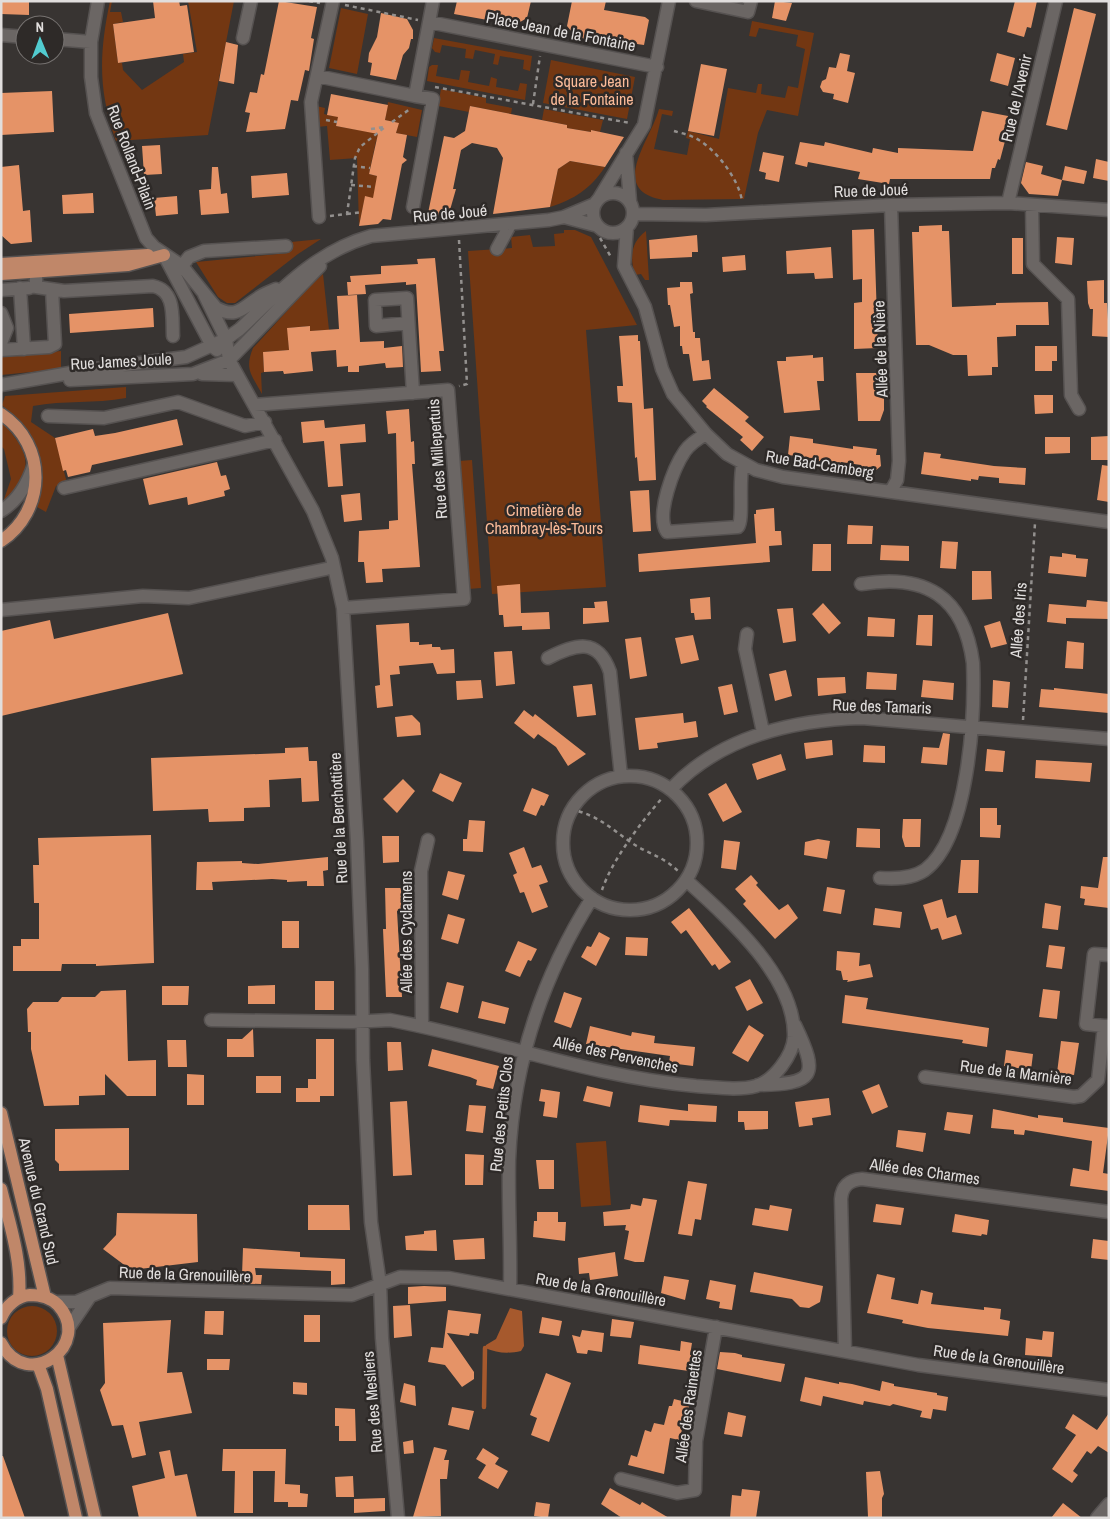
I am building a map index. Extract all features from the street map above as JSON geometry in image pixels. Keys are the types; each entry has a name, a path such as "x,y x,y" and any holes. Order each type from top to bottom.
{"main road":[{"path":"1,274 36,267 128,255 164,255"},
{"path":"1,264 36,267"},
{"path":"1,414 22,434 30,447 36,476 33,502 19,526 1,541"},
{"name":"Avenue du Grand Sud","path":"1,1113 50,1300 63,1311 68,1329"},
{"name":"Avenue du Grand Sud","path":"1,1189 18,1262 20,1280 18,1298"},
{"path":"2,1314 18,1298 27,1296 50,1300"},
{"path":"1,1343 11,1357 20,1362 38,1364 57,1355 67,1339 68,1329"},
{"path":"57,1355 95,1518"},
{"path":"38,1364 47,1389 76,1518"}],"street":[{"name":"Rue Rolland-Pilain","path":"98,1 91,42 92,94 102,131 146,238 164,255"},
{"path":"243,38 251,1"},
{"path":"415,96 432,1"},
{"path":"626,153 630,201 634,214 627,227 619,232 610,232 598,226 593,215 597,200 626,153 644,125 669,1"},
{"path":"696,1 748,12 751,1"},
{"name":"Rue de l'Avenir","path":"1008,203 1056,1"},
{"path":"318,217 311,102 333,2"},
{"name":"Place Jean de la Fontaine","path":"429,22 657,67"},
{"path":"1,35 15,36"},
{"path":"65,40 91,42"},
{"path":"317,76 433,100 413,207"},
{"path":"597,200 612,192 625,196 630,201"},
{"name":"Rue de Joué","path":"564,218 597,200"},
{"name":"Rue de Joué","path":"634,214 706,215 891,205 1008,203 1109,210"},
{"name":"Allée de la Nière","path":"891,205 899,461 897,480 891,491"},
{"path":"1032,205 1033,264 1068,299 1071,395 1079,409"},
{"name":"Rue de Joué","path":"212,346 240,329 312,263 370,236 510,225 564,218 598,226"},
{"path":"498,249 510,225"},
{"name":"Rue Bad-Camberg","path":"627,227 624,266 646,307 665,377 680,404 706,434 728,454 743,464 765,474 783,477 1109,522"},
{"path":"182,266 190,257 204,251 286,246"},
{"name":"Rue de Joué","path":"229,360 315,270 341,248"},
{"path":"164,255 182,266 216,308 223,311 238,312 258,298 288,283"},
{"path":"164,255 212,346 229,360"},
{"path":"36,267 36,287"},
{"path":"1,290 36,287 52,290 153,286 164,289 170,297 173,336"},
{"path":"20,288 24,348"},
{"path":"1,350 49,347 55,344 52,290"},
{"path":"204,294 226,339 229,360"},
{"path":"1,313 8,328 1,343"},
{"path":"408,324 413,393"},
{"name":"Rue James Joule","path":"7,384 87,370 186,357 212,346"},
{"name":"Rue James Joule","path":"7,384 193,374 229,360"},
{"name":"Rue de la Berchottière","path":"229,360 313,511 332,558 344,608 357,841 363,1060 371,1222 380,1284"},
{"path":"193,374 237,375"},
{"name":"Rue des Millepertuis","path":"254,405 448,390 464,599 344,608"},
{"path":"48,416 104,418 178,402 245,426 265,422"},
{"path":"706,434 684,452 665,497 663,511 667,532 738,527 741,520 739,481 743,464"},
{"path":"64,488 275,440"},
{"path":"1,511 9,506 22,492 30,478 34,461"},
{"path":"1,610 143,596 189,598 326,569"},
{"path":"861,584 898,581 922,585 942,598 956,613 968,635 973,663 970,728 964,787 944,845 934,860 924,870 914,876 880,878"},
{"path":"748,634 745,648 763,732"},
{"path":"548,658 565,649 582,646 596,651 607,663 610,672 621,776"},
{"name":"Rue des Tamaris","path":"671,789 691,769 710,757 763,732 788,725 832,719 862,718 1109,739"},
{"path":"638,775 654,779 671,789 683,800 693,818 698,837 696,857 686,880 677,891 661,903 642,909 623,910 595,900 574,880 565,862 562,843 565,824 571,809 586,791 602,781 621,776 638,775"},
{"name":"Allée des Cyclamens","path":"422,1026 421,871 428,840"},
{"path":"686,880 721,912 769,967 790,1008 794,1024 793,1041 785,1060 767,1080 758,1085"},
{"name":"Rue des Petits Clos","path":"510,1289 509,1159 524,1051 541,998 558,957 595,900"},
{"path":"1106,1026 1086,1024 1094,954 1109,955"},
{"name":"Allée des Pervenches","path":"211,1020 390,1020 422,1026 634,1078 717,1088 788,1084 800,1081 805,1076 809,1059 794,1024"},
{"name":"Rue de la Marnière","path":"925,1077 1074,1097 1081,1096 1098,1080 1106,1026"},
{"name":"Allée des Charmes","path":"845,1351 841,1199 842,1190 852,1180 862,1179 1109,1212"},
{"name":"Rue de la Grenouillère","path":"50,1300 76,1302 110,1288 352,1295 400,1277 449,1278 918,1365 1109,1390"},
{"name":"Rue des Mesliers","path":"380,1284 382,1338 398,1518"},
{"path":"68,1329 89,1298"},
{"name":"Allée des Rainettes","path":"621,1479 677,1493 695,1490 696,1441 716,1327"},
{"path":"1097,1518 1109,1504"}],"path":[{"path":"309,1 333,2 429,22"},
{"path":"533,104 542,44"},
{"path":"433,100 436,85 644,125"},
{"path":"347,214 353,166 360,147 385,127 371,128"},
{"path":"674,131 694,137 711,150 741,188 742,203"},
{"path":"353,166 370,168"},
{"path":"351,185 376,187"},
{"path":"318,217 362,212"},
{"path":"448,390 467,384 458,240 473,239 472,228"},
{"path":"607,251 614,265"},
{"name":"Allée des Iris","path":"1022,731 1037,511"},
{"path":"595,900 610,868 650,811 671,789"},
{"path":"571,809 603,821 630,842 660,857 686,880"}],"green space":[{"path":"110,1 112,1 110,12 121,12 123,22 113,24 118,63 122,63 123,70 142,90 184,62 183,54 197,52 188,1 234,1 208,135 116,141 106,105 102,72 102,55"},
{"path":"341,8 368,14 357,74 329,68"},
{"path":"752,21 814,33 798,116 767,110 758,133 744,199 663,200 646,194 638,186 635,175 637,162 659,109 673,111 672,116 662,114 654,149 687,155 690,139 686,138 688,131 719,139 728,88 756,93 758,84 762,84 761,94 785,98 788,86 798,88 805,49 796,46 798,35 759,28 756,37 749,36"},
{"path":"434,38 532,56 530,71 523,69 524,60 500,56 498,65 493,64 495,54 475,50 473,59 465,58 466,49 442,45 440,53 435,52 432,48"},
{"name":"Square Jean de la Fontaine","path":"551,60 635,77 627,119 543,103"},
{"path":"438,65 436,76 459,80 461,70 470,71 468,82 489,86 491,77 497,79 496,87 518,91 520,83 527,84 525,100 427,81 429,67"},
{"path":"441,89 486,98 486,103 512,108 511,114 470,106 469,112 438,106"},
{"path":"388,102 422,110 417,137 396,133 398,123 385,120"},
{"path":"316,106 325,108 324,114 332,116 333,113 339,114 336,126 370,132 387,127 376,141 369,174 381,177 376,199 365,197 359,226 357,158 330,160 327,126 317,127"},
{"path":"544,109 603,120 600,132 567,128 567,125 542,120"},
{"path":"570,161 605,167 588,187 574,197 550,207 558,169"},
{"name":"Cimetière de Chambray-lès-Tours","path":"564,230 575,230 591,237 637,325 586,330 606,587 492,594 468,251 512,248 511,237 530,235 533,247 555,246 554,234 564,233"},
{"path":"646,231 649,280 645,280 641,274 635,275 632,263 634,246"},
{"path":"321,239 298,254 235,303 227,303 218,297 196,262 288,253 292,247 291,242"},
{"path":"323,274 329,330 310,331 309,326 288,328 289,350 263,352 262,394 252,377 249,367 253,348"},
{"path":"61,351 61,369 1,375 1,357"},
{"path":"126,387 126,398 33,406 31,422 55,438 67,483 56,486 46,512 37,507 39,476 36,456 24,427 2,405 5,396"},
{"path":"1,421 19,443 26,462 20,481 2,505 11,479 4,449 1,446"},
{"path":"472,460 481,588 468,589 459,461"},
{"path":"606,1141 611,1205 581,1207 576,1143"},
{"path":"32,1306 41,1308 52,1317 57,1331 55,1340 46,1351 32,1356 23,1354 12,1345 7,1331 9,1322 18,1311"}],"shaded area":[{"path":"510,1308 522,1311 524,1346 521,1351 503,1352 485,1348 486,1345 496,1339"}],"building":[{"path":"1,1 29,1 29,15 1,14"},
{"path":"153,1 179,1 180,6 187,5 194,52 118,63 113,24 155,18"},
{"path":"279,1 317,7 311,38 314,39 309,71 305,70 298,101 291,100 285,129 246,132 250,113 245,112 250,92 257,93 261,74 264,75"},
{"path":"457,1 531,1 527,18 515,25 454,14"},
{"path":"572,1 606,1 604,10 645,17 649,20 644,45 637,44 636,49 576,37 567,26"},
{"path":"775,1 792,3 786,21 772,18"},
{"path":"1015,1 1037,1 1031,28 1027,27 1024,37 1007,32"},
{"path":"1074,8 1096,14 1067,130 1046,125"},
{"path":"381,13 407,19 413,30 413,39 411,39 409,48 403,55 396,80 370,75 372,63 368,62 369,53 377,37"},
{"path":"226,42 238,45 234,84 219,81"},
{"path":"840,53 850,55 847,71 855,73 848,103 833,99 834,94 823,92 820,87 822,81 826,79 829,67 836,68"},
{"path":"997,53 1015,58 1008,86 990,81"},
{"path":"701,64 727,69 714,136 688,131"},
{"path":"52,91 54,132 1,135 1,93"},
{"path":"331,94 388,105 385,120 399,123 396,133 407,135 403,157 407,160 402,164 391,220 383,219 378,224 359,226 365,196 373,198 377,176 369,174 378,134 336,126 338,117 327,115"},
{"path":"470,106 567,125 567,128 591,132 591,130 624,137 605,167 570,161 558,169 550,207 493,214 503,158 497,148 472,143 461,150 453,189 456,189 448,217 427,218 444,136 454,138 465,131"},
{"path":"982,111 1008,116 1006,126 1009,126 1000,160 998,159 995,168 992,168 990,179 890,179 889,184 858,179 860,172 808,162 807,167 795,164 800,142 824,146 825,142 872,153 873,148 898,153 898,148 973,151"},
{"path":"160,145 162,174 144,175 142,146"},
{"path":"763,152 784,156 779,182 765,179 766,173 759,171"},
{"path":"1096,159 1109,162 1109,181 1093,178"},
{"path":"1026,162 1043,166 1041,174 1062,180 1058,196 1029,194 1021,183"},
{"path":"19,165 23,211 30,210 32,242 11,244 1,235 1,167"},
{"path":"1065,166 1087,171 1084,184 1062,180"},
{"path":"212,167 218,167 221,194 227,193 229,213 201,215 199,190 211,189"},
{"path":"287,173 289,195 252,198 251,176"},
{"path":"93,193 94,213 63,214 62,195"},
{"path":"177,196 178,214 156,216 154,198"},
{"path":"942,225 942,231 949,231 952,307 996,305 996,303 1048,302 1049,325 1016,325 1016,336 997,337 998,367 992,367 992,375 968,376 967,355 953,355 929,345 916,345 912,232 919,232 919,226"},
{"path":"874,229 878,348 854,349 854,303 862,302 862,279 853,280 852,230"},
{"path":"697,235 698,252 692,252 692,257 650,259 649,240"},
{"path":"1057,237 1074,238 1072,265 1055,263"},
{"path":"1012,238 1023,238 1023,274 1012,274"},
{"path":"831,247 833,278 815,279 814,273 787,274 786,251"},
{"path":"745,255 746,270 723,272 722,257"},
{"path":"435,258 444,351 439,351 441,371 421,372 416,284 406,285 406,282 365,285 366,294 348,295 347,282 351,282 350,276 381,274 381,266 418,264 417,259"},
{"path":"1104,280 1104,303 1107,303 1109,337 1092,336 1093,309 1090,309 1088,303 1087,281"},
{"path":"680,282 692,282 693,293 690,294 693,332 695,332 695,338 700,338 702,361 709,360 711,379 693,381 689,354 683,354 682,346 680,346 680,326 674,327 670,305 668,305 667,288 680,287"},
{"path":"357,295 360,342 384,341 384,348 402,346 403,367 386,368 385,363 359,366 359,372 348,372 348,366 337,367 336,350 311,352 313,371 284,374 283,371 264,372 263,352 289,350 287,328 310,326 310,331 339,329 337,296"},
{"path":"153,308 154,327 70,333 69,314"},
{"path":"638,335 638,341 640,341 644,409 653,408 656,480 639,481 637,457 635,458 632,403 618,402 617,386 623,386 619,336"},
{"path":"1035,346 1057,346 1057,361 1052,361 1052,371 1035,371"},
{"path":"813,355 813,358 823,357 824,381 817,381 820,410 784,413 777,361 786,361 786,357"},
{"path":"856,373 879,373 879,392 884,392 884,410 880,421 858,421"},
{"path":"714,388 749,417 745,421 764,437 752,451 740,440 743,437 706,407 702,401"},
{"path":"1034,395 1053,395 1053,413 1035,414"},
{"path":"409,409 411,442 414,441 415,464 412,464 420,567 382,569 383,582 366,583 364,562 358,562 359,531 389,529 389,521 398,520 396,433 388,434 386,411"},
{"path":"177,419 183,445 92,465 90,472 68,477 66,470 63,471 55,438 93,429 95,436 115,433"},
{"path":"324,420 325,428 365,424 366,442 340,444 343,486 328,487 324,441 303,443 301,422"},
{"path":"790,436 813,439 813,443 853,449 853,446 877,449 876,455 880,455 881,466 875,471 864,470 861,465 841,462 841,466 819,461 819,459 788,455"},
{"path":"1109,436 1109,460 1091,460 1091,437"},
{"path":"1045,437 1070,437 1070,453 1045,454"},
{"path":"924,452 941,454 940,458 994,466 1026,468 1025,485 999,483 999,478 979,476 978,480 971,479 971,481 921,474"},
{"path":"217,462 221,476 226,475 230,489 224,491 225,496 188,505 187,497 149,505 143,479"},
{"path":"1102,465 1109,466 1109,502 1097,500"},
{"path":"649,490 651,531 633,532 630,491"},
{"path":"360,493 362,520 344,522 341,495"},
{"path":"774,508 775,531 781,531 782,545 769,546 770,562 639,572 638,554 756,543 754,514 756,514 756,510"},
{"path":"848,525 873,526 872,544 847,544"},
{"path":"942,541 958,542 956,569 940,568"},
{"path":"813,544 831,544 831,571 812,571"},
{"path":"881,545 909,546 909,561 880,560"},
{"path":"1062,553 1076,555 1076,558 1088,559 1086,577 1048,573 1050,556 1062,557"},
{"path":"972,571 991,571 992,599 972,600"},
{"path":"520,584 521,613 549,612 550,629 522,630 522,626 504,627 503,615 499,615 497,586"},
{"path":"710,597 711,619 695,620 694,613 691,613 690,599"},
{"path":"1087,600 1109,602 1109,619 1066,618 1066,624 1047,622 1049,604 1086,607"},
{"path":"607,601 609,622 583,624 583,608 595,608 594,602"},
{"path":"823,603 841,623 829,634 812,614"},
{"path":"793,608 796,641 783,643 777,609"},
{"path":"168,613 183,674 1,716 1,631 50,620 54,639"},
{"path":"918,615 933,615 932,646 916,645"},
{"path":"868,617 895,619 894,637 867,636"},
{"path":"1000,621 1007,644 991,648 984,626"},
{"path":"409,623 410,642 419,642 419,645 432,644 432,647 440,647 441,650 454,649 455,673 437,674 433,663 399,666 400,674 390,675 393,706 377,708 375,686 380,685 376,625"},
{"path":"693,635 699,660 681,664 675,638"},
{"path":"641,637 647,676 630,679 625,639"},
{"path":"1067,641 1084,643 1083,669 1065,668"},
{"path":"512,651 515,684 496,686 494,652"},
{"path":"786,670 792,696 775,701 769,674"},
{"path":"867,672 897,674 896,690 866,689"},
{"path":"845,677 846,693 818,696 817,678"},
{"path":"481,680 483,698 457,700 456,681"},
{"path":"923,680 954,683 953,700 921,697"},
{"path":"993,680 1010,682 1008,708 992,707"},
{"path":"592,684 596,715 577,717 573,686"},
{"path":"732,684 738,712 724,715 718,687"},
{"path":"1054,688 1109,694 1109,713 1039,707 1041,689 1054,690"},
{"path":"524,710 533,717 535,714 586,754 568,766 556,747 538,734 534,739 514,723"},
{"path":"683,713 684,723 696,721 698,737 657,743 658,748 639,750 635,718"},
{"path":"412,715 420,723 421,735 397,737 395,717"},
{"path":"943,733 950,734 947,765 921,763 923,747 939,748"},
{"path":"832,740 833,755 806,759 804,743"},
{"path":"864,745 885,746 885,763 863,762"},
{"path":"308,747 309,761 317,761 319,801 302,802 301,778 269,780 270,807 244,808 244,821 209,822 208,809 153,811 151,758 285,753 285,748"},
{"path":"987,749 1005,751 1003,772 985,771"},
{"path":"781,754 786,770 757,780 752,764"},
{"path":"1036,760 1092,763 1090,782 1035,778"},
{"path":"440,773 462,783 453,802 432,791"},
{"path":"403,779 415,791 397,813 383,799"},
{"path":"726,783 742,812 723,822 708,794"},
{"path":"532,788 549,795 544,806 541,805 536,816 523,811"},
{"path":"980,808 997,808 997,825 1001,825 1000,838 980,837"},
{"path":"903,819 921,819 920,847 905,847 902,837"},
{"path":"469,820 485,821 483,852 463,851 463,839 467,839"},
{"path":"857,828 880,829 880,848 856,847"},
{"path":"151,835 154,963 96,966 96,964 62,964 61,971 13,971 13,946 21,946 21,939 39,939 39,903 34,903 33,865 39,865 38,838"},
{"path":"382,836 399,836 399,862 383,863"},
{"path":"818,839 830,841 827,859 804,855 805,842"},
{"path":"724,840 740,842 736,870 721,868"},
{"path":"524,847 532,868 541,865 548,882 539,885 548,907 532,913 524,892 520,893 513,875 517,873 509,853"},
{"path":"328,857 328,870 323,871 324,886 307,886 307,881 287,882 287,880 272,879 212,882 213,890 196,890 197,862 242,861 242,863 258,864"},
{"path":"1103,857 1109,857 1109,908 1084,905 1085,899 1080,898 1081,886 1098,888"},
{"path":"961,860 979,860 978,893 958,893"},
{"path":"448,871 465,875 458,900 442,895"},
{"path":"751,875 758,883 756,885 779,910 788,904 798,918 775,939 743,904 746,901 735,889"},
{"path":"827,887 845,890 841,914 823,911"},
{"path":"385,888 401,888 402,911 397,911 402,997 386,997 383,929 386,929"},
{"path":"942,899 947,918 956,915 962,934 942,940 938,928 931,930 923,905"},
{"path":"1045,903 1061,906 1058,930 1042,928"},
{"path":"689,908 731,962 719,970 715,964 712,966 686,930 681,934 671,922"},
{"path":"875,908 902,912 900,928 873,925"},
{"path":"448,914 465,919 458,944 441,939"},
{"path":"282,921 299,921 299,948 282,948"},
{"path":"599,932 610,938 596,966 581,957 587,946 591,947"},
{"path":"626,937 648,938 647,956 625,955"},
{"path":"518,941 537,949 531,961 528,960 520,977 505,971"},
{"path":"1049,945 1065,947 1062,969 1046,967"},
{"path":"837,951 860,953 859,966 870,964 873,977 847,982 848,980 843,980 841,971 836,970"},
{"path":"750,979 763,1003 747,1011 735,987"},
{"path":"315,981 334,981 334,1010 315,1010"},
{"path":"447,982 464,986 458,1013 440,1008"},
{"path":"275,985 275,1004 248,1004 248,986"},
{"path":"162,986 189,986 188,1005 162,1005"},
{"path":"1043,989 1060,991 1057,1019 1039,1017"},
{"path":"126,990 128,1061 156,1060 156,1096 127,1096 105,1074 105,1095 79,1096 79,1105 44,1106 31,1049 31,1032 28,1032 27,1009 33,1002 58,1002 62,997 95,997 101,991"},
{"path":"564,992 582,998 571,1028 554,1022"},
{"path":"845,995 868,998 866,1009 989,1028 987,1047 962,1043 963,1040 842,1023"},
{"path":"482,1001 509,1008 505,1024 478,1018"},
{"path":"749,1025 764,1035 748,1062 732,1053"},
{"path":"590,1026 631,1036 632,1032 655,1036 654,1043 695,1047 693,1066 669,1063 670,1056 586,1044"},
{"path":"253,1029 254,1057 227,1057 227,1039 242,1039"},
{"path":"316,1039 334,1039 334,1096 320,1096 320,1102 296,1102 296,1088 308,1088 308,1079 316,1079"},
{"path":"167,1040 186,1040 187,1067 168,1067"},
{"path":"1061,1041 1079,1043 1074,1075 1057,1073"},
{"path":"387,1042 401,1042 403,1070 388,1071"},
{"path":"432,1049 499,1066 493,1089 476,1085 477,1080 470,1077 428,1066"},
{"path":"1006,1050 1033,1054 1031,1070 1004,1066"},
{"path":"187,1074 204,1075 204,1105 187,1105"},
{"path":"256,1076 281,1076 281,1093 256,1093"},
{"path":"879,1084 888,1107 872,1114 862,1091"},
{"path":"587,1086 613,1092 610,1107 583,1101"},
{"path":"541,1089 560,1092 557,1118 543,1116 545,1102 539,1101"},
{"path":"829,1098 831,1115 812,1118 813,1125 799,1127 795,1102"},
{"path":"407,1101 412,1175 393,1176 390,1102"},
{"path":"688,1104 717,1106 716,1122 670,1120 669,1126 638,1122 640,1105 688,1111"},
{"path":"469,1105 486,1106 483,1133 466,1131"},
{"path":"993,1109 1038,1118 1038,1115 1063,1118 1063,1122 1109,1128 1103,1173 1109,1174 1109,1191 1070,1186 1073,1168 1089,1171 1092,1141 1025,1130 1024,1135 1014,1134 1014,1130 991,1128"},
{"path":"738,1111 768,1111 768,1129 745,1130 744,1122 738,1122"},
{"path":"947,1112 973,1115 970,1134 944,1130"},
{"path":"129,1128 129,1170 59,1171 59,1164 55,1160 55,1129"},
{"path":"898,1130 926,1133 923,1152 896,1147"},
{"path":"465,1154 484,1155 483,1185 465,1185"},
{"path":"536,1160 554,1160 554,1189 539,1189"},
{"path":"688,1181 707,1184 701,1220 695,1219 692,1236 678,1234"},
{"path":"643,1198 657,1200 644,1262 635,1262 624,1259 629,1231 625,1230 626,1225 604,1226 603,1212 630,1209 631,1204 641,1206"},
{"path":"876,1204 904,1208 901,1225 873,1222"},
{"path":"308,1205 349,1205 350,1230 308,1230"},
{"path":"770,1205 792,1209 788,1231 752,1225 755,1208 769,1210"},
{"path":"537,1212 558,1212 558,1222 566,1222 565,1241 533,1237 534,1221 537,1221"},
{"path":"117,1213 197,1214 198,1262 131,1270 103,1249 116,1235"},
{"path":"955,1214 989,1220 987,1235 982,1234 981,1236 952,1232"},
{"path":"436,1230 437,1251 406,1250 405,1236 424,1234 424,1231"},
{"path":"484,1238 485,1259 455,1260 453,1240"},
{"path":"1093,1239 1109,1241 1109,1260 1091,1258"},
{"path":"243,1248 300,1252 300,1257 345,1259 345,1284 331,1285 331,1271 255,1268 256,1275 262,1275 261,1284 216,1283 217,1274 242,1275"},
{"path":"615,1252 618,1276 590,1280 589,1273 579,1274 578,1258"},
{"path":"754,1272 823,1286 820,1302 809,1308 800,1307 792,1299 750,1292"},
{"path":"877,1274 895,1278 891,1299 918,1304 921,1290 933,1293 931,1304 984,1310 984,1307 1001,1309 1000,1319 1010,1321 1008,1336 928,1328 902,1323 903,1320 867,1313"},
{"path":"664,1276 689,1280 685,1300 661,1293"},
{"path":"710,1280 736,1285 732,1310 719,1308 720,1302 706,1299"},
{"path":"408,1287 446,1287 446,1301 408,1304"},
{"path":"410,1305 412,1336 394,1338 393,1306"},
{"path":"448,1310 481,1314 478,1334 470,1333 469,1336 447,1333 474,1372 474,1379 462,1387 445,1365 428,1362 431,1347 443,1348"},
{"path":"205,1311 224,1311 223,1335 204,1334"},
{"path":"304,1315 320,1315 320,1342 304,1342"},
{"path":"542,1317 562,1321 559,1336 539,1333"},
{"path":"612,1319 634,1322 631,1338 610,1336"},
{"path":"171,1320 167,1373 182,1372 192,1413 139,1422 146,1455 132,1458 123,1425 112,1426 100,1390 105,1383 103,1323"},
{"path":"582,1330 604,1333 602,1352 588,1350 587,1354 577,1353 572,1335 580,1337"},
{"path":"1043,1331 1054,1332 1052,1357 1025,1355 1026,1338 1042,1340"},
{"path":"681,1341 692,1343 690,1355 699,1357 696,1372 638,1364 640,1345 680,1351"},
{"path":"720,1352 735,1353 742,1355 742,1357 785,1364 781,1382 717,1369"},
{"path":"207,1359 230,1359 229,1370 207,1370"},
{"path":"546,1373 571,1383 549,1442 531,1435 537,1418 530,1415"},
{"path":"805,1377 839,1384 839,1382 852,1384 880,1391 882,1381 894,1384 894,1386 937,1393 937,1395 948,1397 946,1411 933,1409 931,1419 920,1417 922,1411 893,1404 890,1406 864,1401 863,1405 823,1396 821,1406 800,1401"},
{"path":"293,1382 307,1383 307,1395 293,1394"},
{"path":"404,1383 415,1386 416,1406 400,1402"},
{"path":"674,1399 690,1403 679,1440 670,1438 664,1474 628,1465 631,1455 637,1457 645,1430 651,1432 654,1423 664,1425 669,1406 672,1406"},
{"path":"452,1407 474,1411 469,1430 448,1425"},
{"path":"335,1408 355,1409 356,1441 339,1441 339,1426 335,1426"},
{"path":"728,1412 746,1416 742,1437 724,1434"},
{"path":"1109,1413 1109,1453 1098,1446 1091,1454 1087,1451 1073,1471 1078,1475 1072,1483 1052,1469 1076,1435 1065,1428 1073,1414 1097,1430"},
{"path":"413,1440 414,1453 404,1454 403,1442"},
{"path":"434,1447 447,1450 444,1460 449,1460 447,1479 440,1479 441,1516 413,1517"},
{"path":"483,1448 499,1458 495,1464 508,1471 498,1489 478,1478 486,1465 476,1459"},
{"path":"223,1449 286,1449 285,1484 300,1485 300,1493 308,1494 307,1507 288,1507 288,1502 274,1502 275,1471 253,1471 253,1513 234,1513 235,1471 222,1471"},
{"path":"170,1450 175,1476 187,1474 197,1518 139,1518 132,1486 165,1478 159,1452"},
{"path":"1,1456 3,1456 25,1518 1,1518"},
{"path":"880,1471 884,1494 882,1498 882,1517 868,1517 866,1472"},
{"path":"353,1476 354,1497 336,1497 335,1477"},
{"path":"610,1488 640,1505 642,1502 669,1518 622,1518 601,1504"},
{"path":"742,1489 760,1491 756,1518 730,1518 732,1495 741,1496"},
{"path":"385,1498 385,1511 354,1513 354,1499"},
{"path":"536,1502 550,1504 548,1518 534,1516"},
{"path":"1063,1503 1082,1518 1051,1518"}],"waterway":[{"path":"484,1407 485,1348"}]}
